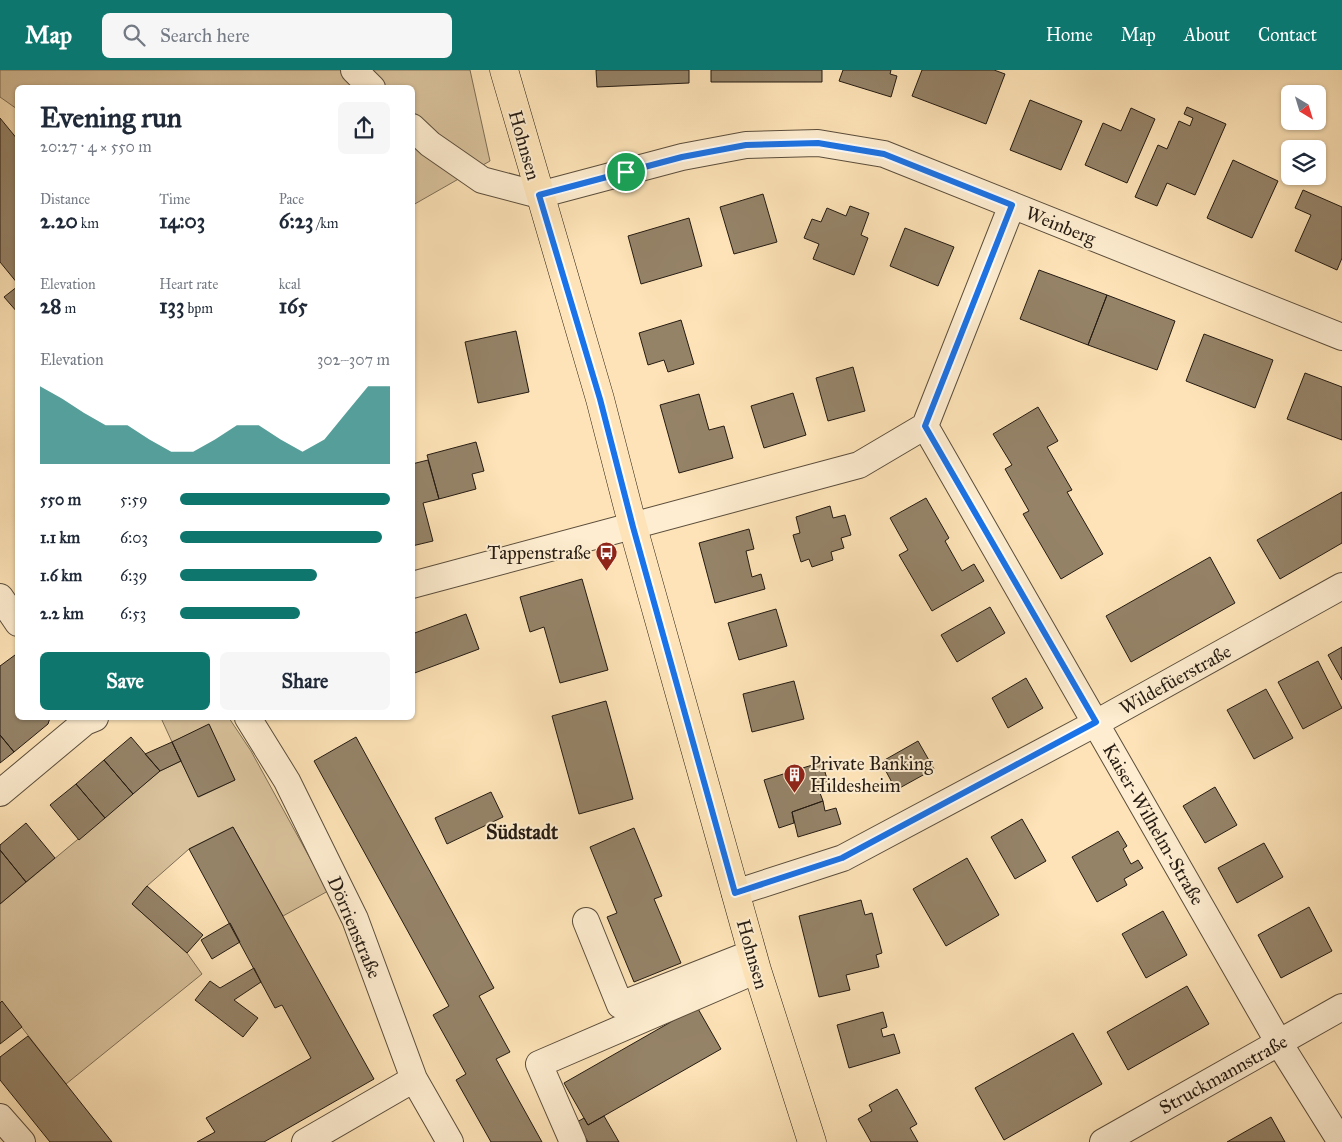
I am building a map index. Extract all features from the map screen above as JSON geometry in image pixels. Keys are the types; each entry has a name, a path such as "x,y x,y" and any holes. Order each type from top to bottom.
{"main road":[{"name":"Hohnsen","path":"504,70 600,399 633,527 754,961 812,1142"}],"street":[{"path":"354,70 369,85"},
{"path":"415,130 430,144 482,180 539,195"},
{"name":"Weinberg","path":"539,195 682,157 746,145 818,143 884,154 1342,337"},
{"path":"415,584 859,465 925,426 1012,205"},
{"name":"Kaiser-Wilhelm-Straße","path":"925,426 1279,1043 1341,1142"},
{"name":"Wildefüerstraße","path":"735,893 842,858 1096,722 1342,586"},
{"path":"0,597 15,618"},
{"path":"0,793 86,720"},
{"name":"Dörrienstraße","path":"249,720 287,781 356,919 414,1079 450,1142"},
{"path":"586,921 620,1004 754,961"},
{"path":"573,1142 539,1064 754,961"},
{"name":"Struckmannstraße","path":"1103,1142 1342,1007"},
{"path":"305,1142 414,1079"},
{"path":"0,1118 22,1142"}],"shaded area":[{"path":"0,70 470,70 490,161 415,204 415,85 15,85 15,108 0,97"},
{"path":"162,720 230,720 251,751 328,891 283,916 233,827 189,849 147,886 132,904 187,953 202,974 66,1084 2,1002 0,1003 0,904 160,771 181,761 199,797 235,780 209,725 172,742"}],"building":[{"path":"596,70 689,70 689,83 597,87"},
{"path":"711,70 822,70 822,82 711,82"},
{"path":"843,70 891,70 890,74 897,76 891,97 839,81"},
{"path":"922,70 994,70 1005,74 986,124 912,96"},
{"path":"1030,100 1082,121 1061,170 1010,150"},
{"path":"1187,107 1226,124 1195,195 1167,183 1157,206 1135,197 1158,145 1167,149 1179,121 1190,126 1193,118 1184,114"},
{"path":"1131,108 1155,119 1127,183 1085,165 1103,123 1121,131"},
{"path":"0,118 15,136 15,280 0,262"},
{"path":"1233,160 1278,181 1252,238 1207,218"},
{"path":"1303,190 1342,207 1342,258 1337,270 1295,251 1311,215 1295,208"},
{"path":"763,194 777,242 734,254 720,207"},
{"path":"850,206 869,213 861,235 868,238 854,275 813,259 819,244 804,238 812,219 821,222 827,208 846,216"},
{"path":"689,218 702,266 641,284 628,236"},
{"path":"905,228 954,247 938,286 890,266"},
{"path":"1039,270 1107,295 1088,345 1020,319"},
{"path":"15,288 15,310 4,297"},
{"path":"1107,295 1175,321 1157,370 1088,345"},
{"path":"681,320 694,364 668,372 664,360 648,365 639,333"},
{"path":"516,331 529,392 478,403 465,342"},
{"path":"1204,334 1273,360 1255,408 1186,381"},
{"path":"853,367 865,411 828,421 816,378"},
{"path":"1305,373 1342,387 1342,440 1287,419"},
{"path":"793,393 806,435 764,448 751,406"},
{"path":"699,394 709,430 724,426 733,458 679,473 660,405"},
{"path":"1038,407 1058,441 1047,447 1072,490 1067,492 1103,554 1061,579 1023,514 1029,511 1005,469 1012,465 993,434"},
{"path":"476,442 484,471 472,474 476,489 439,499 427,455"},
{"path":"428,460 439,499 423,503 433,541 415,545 415,463"},
{"path":"1342,492 1342,543 1280,579 1257,540"},
{"path":"926,498 949,538 945,541 962,571 974,564 984,581 932,611 899,555 908,550 890,518"},
{"path":"830,506 833,518 845,515 851,535 841,538 844,548 831,552 833,560 812,567 809,559 801,562 793,535 800,533 796,517"},
{"path":"749,529 754,549 746,551 752,577 761,574 765,589 715,603 699,543"},
{"path":"1210,557 1235,603 1131,662 1106,616"},
{"path":"582,579 608,670 560,683 544,627 530,632 520,597"},
{"path":"990,607 1005,633 957,662 941,635"},
{"path":"776,609 787,646 739,660 728,623"},
{"path":"466,614 479,649 415,673 415,633"},
{"path":"1342,647 1342,680 1328,655"},
{"path":"15,655 15,720 49,720 48,724 14,752 0,735 0,666"},
{"path":"1318,661 1342,708 1303,729 1278,682"},
{"path":"1026,678 1043,708 1008,728 992,698"},
{"path":"794,681 804,719 752,732 743,694"},
{"path":"1266,689 1293,738 1254,759 1227,710"},
{"path":"606,701 633,799 579,814 552,716"},
{"path":"209,724 235,780 198,797 172,742"},
{"path":"0,735 14,752 0,763"},
{"path":"131,737 160,771 133,794 104,760"},
{"path":"356,737 494,988 479,996 510,1052 496,1059 542,1142 491,1142 456,1080 466,1074 433,1015 449,1006 314,761"},
{"path":"918,741 934,769 896,790 881,762"},
{"path":"172,742 181,761 160,771 145,754"},
{"path":"104,760 133,794 105,818 76,784"},
{"name":"Private Banking Hildesheim","path":"822,762 828,782 817,785 823,801 792,812 794,823 779,828 764,780"},
{"path":"76,784 105,818 79,840 50,805"},
{"path":"1215,787 1237,825 1205,843 1183,806"},
{"path":"491,792 503,817 447,844 435,818"},
{"path":"823,801 825,811 836,808 841,824 798,837 792,812"},
{"path":"1022,819 1046,861 1015,879 991,837"},
{"path":"26,823 55,858 26,882 0,850 0,845"},
{"path":"233,827 374,1079 264,1142 197,1142 215,1132 206,1118 311,1058 282,1005 275,1008 189,849"},
{"path":"634,828 662,896 654,899 681,963 634,982 607,917 617,913 590,847"},
{"path":"1118,831 1127,846 1123,849 1131,864 1138,860 1143,868 1124,879 1127,885 1097,902 1072,857"},
{"path":"1264,843 1283,877 1237,903 1218,868"},
{"path":"0,850 26,882 0,904"},
{"path":"967,858 999,915 946,946 913,889"},
{"path":"147,886 203,935 187,953 132,904"},
{"path":"861,900 865,915 872,913 882,953 876,955 879,967 846,975 850,990 819,997 799,916"},
{"path":"1309,907 1332,951 1281,978 1258,935"},
{"path":"1163,911 1187,955 1146,978 1122,934"},
{"path":"230,923 240,942 212,959 201,940"},
{"path":"254,968 261,982 234,1000 258,1018 243,1037 195,1000 210,981 220,988"},
{"path":"1187,986 1209,1024 1128,1070 1107,1032"},
{"path":"2,1001 22,1027 0,1044 0,1003"},
{"path":"697,1007 721,1049 588,1125 564,1083"},
{"path":"883,1012 887,1027 881,1029 883,1037 894,1034 900,1053 849,1068 837,1025"},
{"path":"1073,1033 1102,1084 1004,1140 975,1088"},
{"path":"28,1036 112,1142 50,1142 0,1080 0,1057"},
{"path":"897,1089 917,1124 910,1128 918,1142 871,1142 858,1119 872,1111 869,1105"},
{"path":"604,1116 619,1142 588,1142 577,1122 584,1118 588,1125"},
{"path":"1271,1117 1285,1142 1227,1142"}],"place":[{"name":"Tappenstraße","path":"607,571"},
{"name":"Private Banking Hildesheim","path":"794,793"}],"district":[{"name":"Südstadt","path":"522,832"}],"route":[{"path":"818,143 884,154 1012,205 925,426 1096,722 842,858 735,893 633,527 600,399 539,195 626,172 682,157 746,145 818,143"}]}
